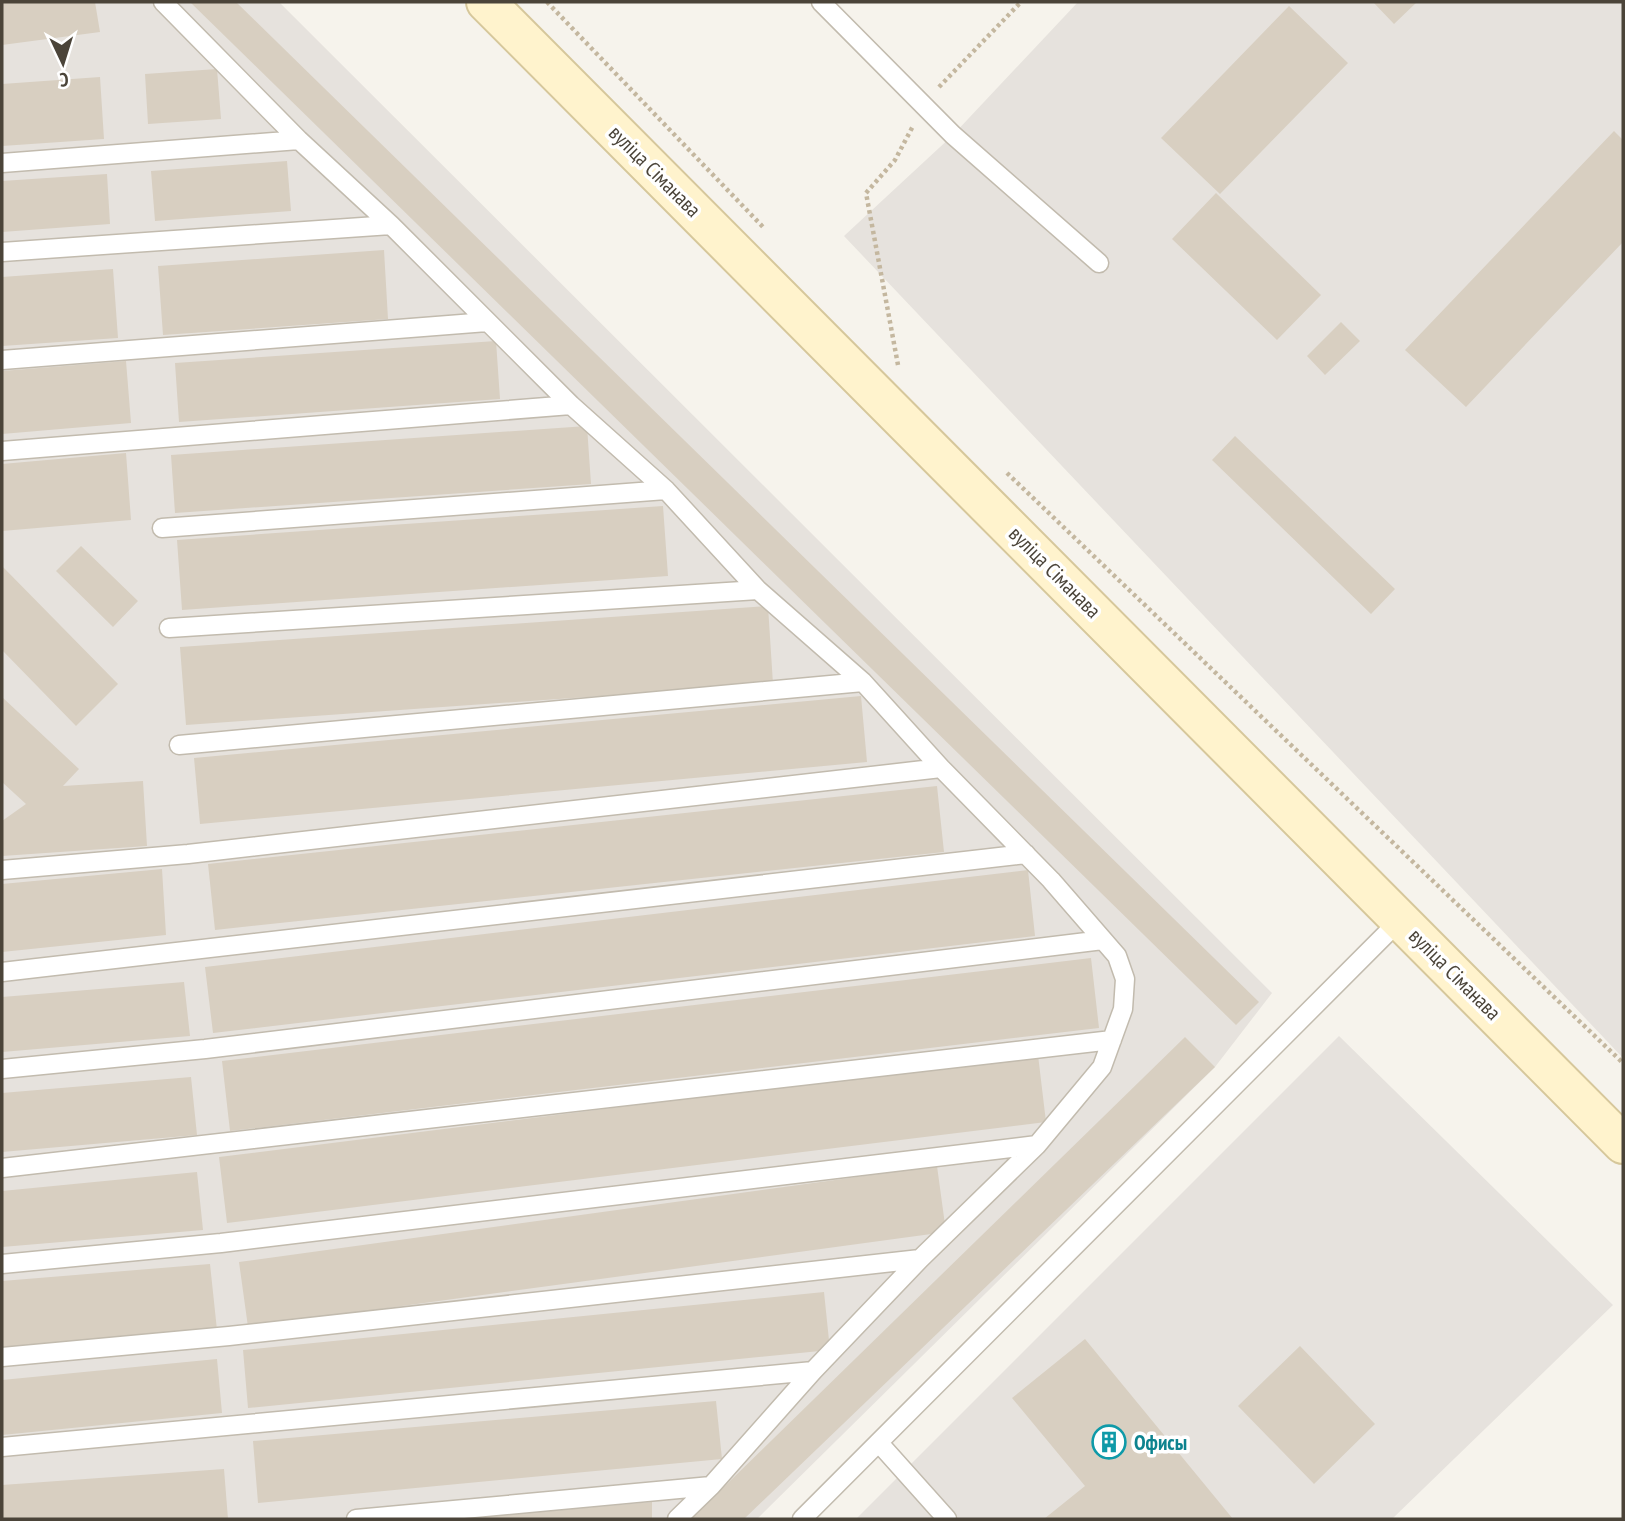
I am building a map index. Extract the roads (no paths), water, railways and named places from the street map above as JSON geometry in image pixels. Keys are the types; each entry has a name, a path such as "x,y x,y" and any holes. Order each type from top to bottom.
{"main road":[{"name":"вуліца Сіманава","path":"486,2 1623,1144"}],"lane":[{"path":"163,2 299,140 391,225 571,405 666,490 758,590 863,682 941,768 1052,880 1117,956 1125,979 1123,1009 1102,1067 1037,1145 920,1259 813,1371 711,1486 677,1519"},
{"path":"821,2 953,135 1100,262"},
{"path":"2,163 299,140"},
{"path":"2,252 391,225"},
{"path":"2,360 487,322"},
{"path":"2,451 571,405"},
{"path":"162,528 666,490"},
{"path":"169,628 758,590"},
{"path":"179,745 863,682"},
{"path":"2,870 188,854 941,768"},
{"path":"2,972 1026,854"},
{"path":"802,1519 1401,919"},
{"path":"2,1069 205,1049 1103,940"},
{"path":"2,1168 1112,1040"},
{"path":"2,1264 235,1241 1037,1145"},
{"path":"2,1357 229,1336 920,1259"},
{"path":"2,1447 813,1371"},
{"path":"879,1443 947,1519"},
{"path":"356,1519 711,1486"}],"place":[{"name":"Офисы","path":"1109,1442"}]}
